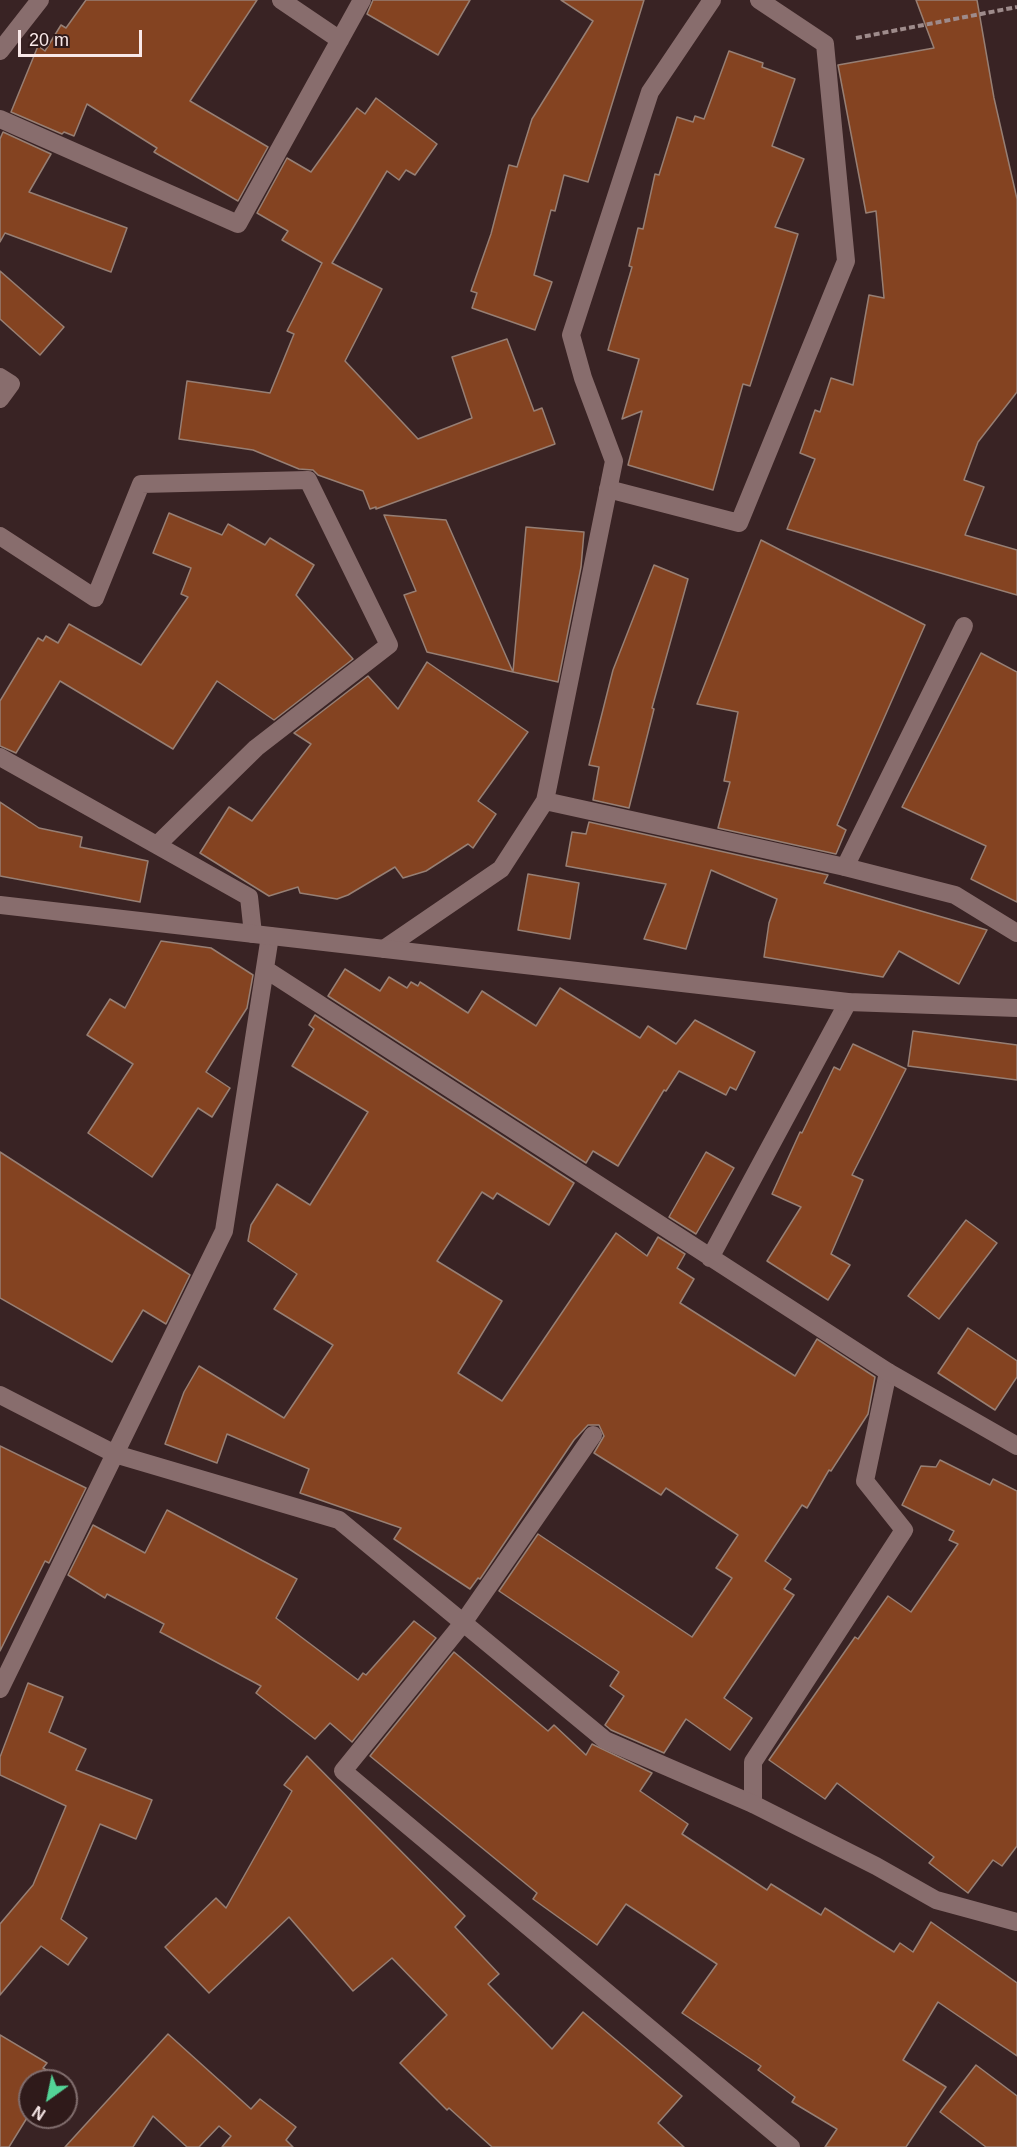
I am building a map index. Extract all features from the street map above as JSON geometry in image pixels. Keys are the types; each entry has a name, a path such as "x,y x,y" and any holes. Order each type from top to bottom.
{"street":[{"path":"0,51 40,0"},
{"path":"281,0 340,40"},
{"path":"0,119 238,224 362,0"},
{"path":"384,949 501,869 545,801 614,461 583,378 571,335 650,92 712,0"},
{"path":"608,489 739,523 846,261 825,44 759,0"},
{"path":"0,377 11,384 0,399"},
{"path":"0,536 95,598 141,484 308,480 389,645 256,748 157,845"},
{"path":"845,867 964,626"},
{"path":"0,757 249,897 262,935 265,969 224,1231 0,1689"},
{"path":"545,801 845,867 955,895 1017,933"},
{"path":"0,905 848,1002 1017,1008"},
{"path":"265,969 888,1372 1017,1446"},
{"path":"710,1257 848,1002"},
{"path":"753,1804 753,1762 904,1530 864,1481 888,1372"},
{"path":"0,1395 115,1454 339,1520 605,1740 753,1804 876,1866 936,1900 1017,1922"},
{"path":"593,1435 462,1623 343,1772 791,2147"}],"path":[{"path":"825,44 1017,6"}],"building":[{"path":"86,0 257,0 190,101 268,147 238,201 154,152 157,148 87,104 74,136 64,132 62,134 11,112 38,46 45,51 61,25 66,28"},
{"path":"373,0 470,0 438,55 367,14"},
{"path":"561,0 644,0 588,182 564,175 555,211 551,210 534,275 552,282 535,330 472,308 477,293 471,291 491,234 509,165 517,167 532,119 593,21"},
{"path":"916,0 977,0 994,98 1017,199 1017,392 978,442 964,480 984,487 965,535 1017,550 1017,595 787,529 815,459 800,453 815,410 820,412 831,378 853,385 869,295 884,298 876,211 866,213 838,65 934,48"},
{"path":"729,51 763,63 762,67 795,79 772,146 804,159 775,227 798,234 750,386 743,384 713,490 628,465 642,411 622,419 639,359 608,350 632,267 629,266 638,228 643,229 655,174 659,175 677,117 693,122 695,116 704,119"},
{"path":"376,98 437,144 415,175 406,170 399,180 387,171 332,263 382,289 345,361 418,439 472,418 452,357 507,339 534,411 542,408 555,444 376,509 376,507 370,509 363,491 318,475 313,470 299,469 253,450 179,439 187,381 270,393 294,334 287,331 322,263 282,240 288,231 257,213 287,158 311,172 357,108 365,114"},
{"path":"3,132 51,154 29,192 127,228 111,272 5,233 0,242 0,139"},
{"path":"0,271 64,327 40,355 0,319"},
{"path":"169,513 222,535 228,524 265,545 270,538 314,565 296,595 353,659 274,720 217,681 173,749 60,681 16,753 0,746 0,701 38,638 43,641 46,636 58,643 69,624 141,665 188,597 181,594 191,568 153,553"},
{"path":"384,515 446,520 513,672 427,652 404,595 416,591"},
{"path":"526,527 584,532 581,567 558,682 513,672"},
{"path":"761,540 925,625 837,825 846,830 836,854 718,828 730,782 724,781 738,712 697,704"},
{"path":"654,565 688,579 652,708 654,709 629,808 593,800 599,767 589,765 613,670"},
{"path":"981,653 1017,672 1017,902 971,879 986,846 902,807"},
{"path":"427,662 528,732 478,801 496,814 473,848 468,844 426,871 403,878 395,867 348,895 337,899 300,893 298,887 269,896 200,853 229,807 252,821 311,744 294,733 368,676 398,709"},
{"path":"0,802 39,828 82,837 80,847 148,861 140,902 0,876"},
{"path":"589,822 828,875 824,883 987,930 959,984 899,951 883,977 764,957 769,923 777,899 711,870 686,949 644,939 666,884 566,866 572,832 586,834"},
{"path":"528,874 579,883 570,939 518,930"},
{"path":"161,941 211,948 253,975 247,1008 206,1072 230,1088 212,1117 198,1108 152,1177 88,1133 133,1064 87,1035 110,999 125,1008"},
{"path":"345,969 380,991 389,977 407,988 411,982 418,986 420,982 468,1013 482,991 536,1026 560,988 640,1038 648,1026 676,1044 695,1020 755,1052 736,1090 730,1087 726,1095 679,1071 666,1091 664,1090 618,1166 593,1151 586,1163 328,996"},
{"path":"315,1015 574,1183 549,1225 497,1193 493,1199 482,1192 437,1261 502,1301 458,1373 502,1401 616,1233 647,1256 658,1237 685,1254 677,1268 694,1279 680,1303 795,1376 817,1339 875,1377 868,1414 831,1471 829,1470 807,1508 802,1505 765,1561 791,1579 784,1589 794,1595 724,1698 752,1718 730,1750 686,1719 664,1753 611,1730 605,1725 624,1696 610,1686 619,1672 499,1591 538,1534 692,1637 732,1578 716,1568 738,1535 666,1488 661,1495 594,1453 604,1436 599,1425 588,1425 574,1440 480,1579 478,1578 470,1589 394,1539 401,1528 300,1493 309,1469 227,1434 217,1463 165,1444 184,1392 199,1366 284,1418 333,1345 274,1309 297,1274 248,1241 251,1225 277,1184 310,1205 368,1112 292,1066 314,1029 309,1025"},
{"path":"913,1031 1017,1045 1017,1080 908,1066"},
{"path":"853,1044 906,1069 852,1175 863,1180 831,1254 850,1265 828,1300 767,1261 801,1207 772,1194 800,1132 802,1133 834,1067 840,1070"},
{"path":"0,1152 190,1275 166,1324 143,1310 112,1362 0,1298"},
{"path":"706,1152 734,1168 696,1234 669,1217"},
{"path":"966,1220 997,1243 939,1319 908,1296"},
{"path":"968,1328 1017,1361 1017,1377 995,1410 938,1373"},
{"path":"0,1446 86,1488 49,1563 45,1561 0,1651"},
{"path":"940,1460 990,1485 993,1479 1017,1491 1017,1846 1002,1866 993,1860 968,1893 929,1863 934,1857 837,1783 825,1799 769,1760 855,1637 858,1639 888,1596 911,1612 958,1544 949,1540 954,1531 902,1505 921,1466 936,1467"},
{"path":"167,1510 297,1579 276,1618 358,1680 363,1673 366,1675 414,1621 436,1638 352,1742 330,1723 315,1739 256,1693 261,1686 160,1632 164,1624 107,1594 105,1598 68,1575 93,1525 145,1553"},
{"path":"454,1652 548,1731 554,1725 586,1755 592,1744 652,1773 640,1791 688,1824 682,1834 767,1890 771,1884 821,1915 825,1908 894,1952 900,1943 913,1952 931,1922 1017,1983 1017,2056 938,2002 903,2060 946,2087 906,2147 825,2147 837,2129 792,2102 795,2097 758,2070 761,2066 682,2013 717,1964 626,1904 597,1945 533,1899 537,1893 370,1756"},
{"path":"28,1683 63,1697 49,1732 86,1749 76,1770 152,1800 136,1839 100,1824 61,1919 87,1938 68,1965 41,1946 0,1995 0,1924 33,1885 66,1806 0,1775 0,1757"},
{"path":"307,1756 465,1916 455,1927 499,1974 488,1984 552,2049 583,2012 682,2096 658,2123 684,2147 492,2147 449,2108 447,2110 400,2063 447,2015 392,1958 353,1991 289,1917 209,1993 165,1947 216,1898 226,1908 292,1791 284,1785"},
{"path":"168,2034 251,2109 260,2099 296,2127 286,2140 293,2147 222,2147 231,2136 219,2126 199,2147 187,2147 153,2116 133,2147 65,2147"},
{"path":"0,2035 47,2063 43,2068 45,2069 18,2069 18,2129 20,2129 9,2147 0,2147"},
{"path":"976,2065 1017,2096 1017,2147 986,2147 940,2112"}]}
